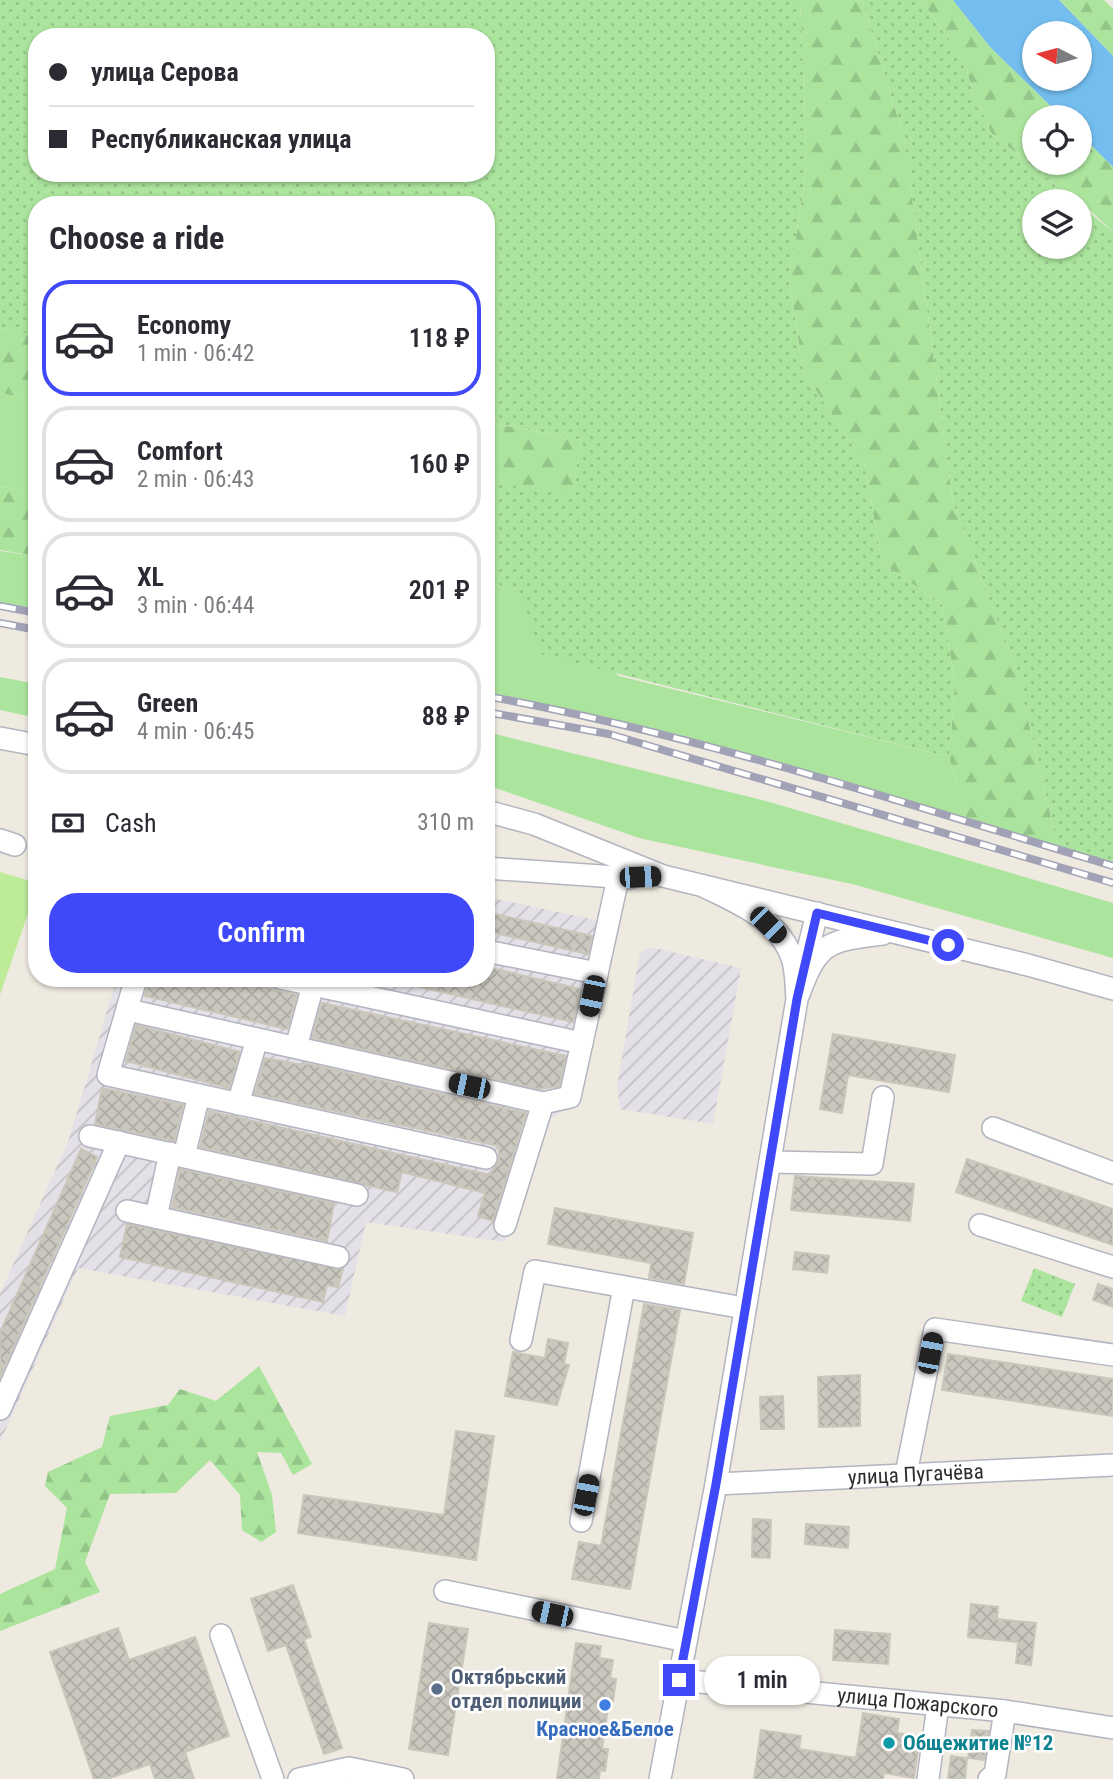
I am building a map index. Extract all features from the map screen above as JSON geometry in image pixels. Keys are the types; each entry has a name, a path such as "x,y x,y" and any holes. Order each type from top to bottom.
{"street":[{"path":"0,738 28,744"},
{"path":"495,813 534,824 663,876 895,932 1113,989"},
{"path":"495,869 618,878 663,876"},
{"path":"128,1010 543,1103 570,1097 618,878"},
{"path":"703,886 756,912 781,937 793,961 797,999"},
{"path":"660,1779 716,1484 797,999 817,913"},
{"path":"797,999 809,967 822,949 841,939 895,932"},
{"path":"495,953 597,973"},
{"path":"134,987 108,1075 486,1158"},
{"path":"296,1047 313,987"},
{"path":"336,987 582,1042"},
{"path":"238,1104 257,1038"},
{"path":"156,1217 200,1095"},
{"path":"770,1162 872,1164 883,1097"},
{"path":"505,1225 543,1103"},
{"path":"993,1128 1113,1173"},
{"path":"90,1136 357,1195"},
{"path":"0,1409 119,1142"},
{"path":"127,1211 338,1257"},
{"path":"980,1225 1113,1267"},
{"path":"521,1340 535,1271 744,1308"},
{"path":"581,1521 624,1287"},
{"path":"906,1474 935,1329 1113,1355"},
{"name":"улица Пугачёва","path":"716,1484 1113,1465"},
{"path":"446,1591 686,1641"},
{"path":"221,1635 273,1779"},
{"name":"улица Пожарского","path":"679,1680 1005,1711 1113,1728"},
{"path":"928,1779 938,1704"},
{"path":"989,1779 995,1774 1005,1711"},
{"path":"299,1779 349,1768 403,1779"}],"shaded area":[{"path":"495,899 620,925 578,1103 551,1118 505,1242 366,1222 345,1316 78,1268 0,1442 0,1294 69,1139 114,987 495,987"},
{"path":"650,947 741,968 713,1124 620,1109 617,1086 640,953"}],"green space":[{"path":"0,0 800,0 807,167 789,279 803,371 864,463 882,563 942,604 955,683 949,757 540,654 518,590 495,584 495,482 572,496 581,440 495,424 495,196 28,196 28,333 0,328"},
{"path":"800,0 862,0 904,138 953,503 1017,672 1058,847 967,819 949,757 955,683 942,604 882,563 864,463 803,371 789,279 807,167"},
{"path":"862,0 921,0 958,52 991,133 1022,158 1022,175 1044,175 1061,189 1022,189 1022,259 1092,259 1092,215 1113,232 1113,864 1058,847 1017,672 953,503 904,138"},
{"path":"921,0 953,0 990,47 1022,78 1022,91 1035,91 1050,105 1022,105 1022,158 991,133 958,52"},
{"path":"1059,0 1104,0 1113,9 1113,56 1092,34 1092,21 1079,21"},
{"path":"1092,146 1113,167 1113,232 1092,212 1092,189 1061,189 1044,175 1092,175"},
{"path":"0,328 28,333 28,398 0,393"},
{"path":"0,393 28,398 28,490 0,487"},
{"path":"495,424 581,440 572,497 495,483"},
{"path":"0,487 28,490 28,555 0,550"},
{"path":"0,551 28,555 28,607 0,602"},
{"path":"495,584 518,590 619,676 949,757 967,819 728,750 495,694"},
{"path":"0,677 28,682 28,716 0,710"},
{"path":"495,734 766,801 1113,903 1113,958 856,885 639,838 495,788"},
{"path":"0,872 28,880 28,913 0,995"},
{"path":"1034,1268 1075,1284 1062,1317 1021,1301"},
{"path":"259,1366 312,1464 293,1475 281,1453 257,1452 272,1495 276,1532 261,1542 242,1530 240,1495 210,1460 176,1493 110,1494 85,1562 100,1592 0,1631 0,1594 55,1569 67,1508 45,1486 48,1472 102,1447 110,1416 168,1405 180,1389 216,1401"}],"water":[{"path":"953,0 1059,0 1079,21 1022,21 1022,78 990,47"},
{"path":"1092,34 1113,56 1113,167 1092,146 1092,105 1050,105 1035,91 1092,91"}],"building":[{"path":"495,914 592,936 588,954 495,933"},
{"path":"495,969 580,989 573,1022 420,987 495,987"},
{"path":"147,987 265,987 297,995 287,1029 145,996"},
{"path":"322,1003 566,1056 559,1086 539,1089 312,1038"},
{"path":"136,1025 240,1052 229,1088 126,1061"},
{"path":"833,1034 955,1055 949,1092 848,1075 842,1113 820,1109"},
{"path":"265,1058 302,1065 303,1063 526,1113 493,1221 478,1216 485,1193 402,1172 397,1192 200,1147 209,1111 490,1175 499,1161 499,1146 255,1094"},
{"path":"102,1088 183,1105 174,1141 95,1124"},
{"path":"81,1149 97,1157 0,1377 0,1333"},
{"path":"967,1159 1113,1209 1113,1245 956,1192"},
{"path":"180,1169 334,1203 327,1241 172,1207"},
{"path":"795,1176 914,1184 910,1221 791,1210"},
{"path":"555,1208 693,1233 684,1284 649,1278 651,1263 548,1244"},
{"path":"127,1224 343,1269 338,1287 327,1285 323,1302 120,1257"},
{"path":"795,1252 829,1256 827,1273 793,1269"},
{"path":"1098,1284 1113,1289 1113,1307 1093,1300"},
{"path":"644,1304 680,1310 630,1589 572,1579 579,1542 601,1546"},
{"path":"548,1339 568,1343 564,1364 569,1365 557,1405 505,1396 513,1352 545,1358"},
{"path":"948,1354 1113,1379 1113,1416 942,1390"},
{"path":"860,1375 860,1426 819,1427 818,1377"},
{"path":"783,1396 784,1429 761,1429 760,1397"},
{"path":"456,1431 494,1436 476,1560 298,1533 304,1495 444,1515"},
{"path":"753,1519 771,1520 770,1558 752,1557"},
{"path":"806,1524 849,1527 848,1548 805,1544"},
{"path":"293,1585 311,1637 304,1639 342,1748 324,1754 286,1645 268,1651 251,1599"},
{"path":"971,1604 998,1607 997,1619 1036,1623 1031,1665 1016,1663 1018,1642 968,1637"},
{"path":"429,1623 468,1629 448,1755 409,1749"},
{"path":"118,1628 129,1660 195,1637 229,1736 185,1752 194,1779 155,1779 150,1764 107,1779 94,1779 50,1652"},
{"path":"835,1630 890,1634 888,1664 833,1660"},
{"path":"576,1643 601,1646 599,1658 613,1660 610,1678 616,1679 613,1701 609,1700 602,1749 608,1749 605,1771 600,1770 599,1779 557,1779"},
{"name":"Общежитие №12","path":"863,1713 899,1719 897,1733 920,1737 914,1778 884,1773 883,1779 754,1779 761,1730 801,1736 799,1749 856,1758"},
{"path":"972,1730 989,1731 984,1760 968,1758"},
{"path":"951,1756 967,1758 965,1779 948,1779"}],"railway":[{"path":"0,606 28,611"},
{"path":"0,623 28,628"},
{"path":"495,698 645,730 802,772 1113,866"},
{"path":"495,714 609,734 1113,883"}],"place":[{"name":"Октябрьский отдел полиции","path":"437,1689"},
{"name":"Красное&Белое","path":"605,1705"},
{"name":"Общежитие №12","path":"889,1743"}],"route":[{"path":"679,1680 716,1484 797,999 817,913 948,945"}]}
